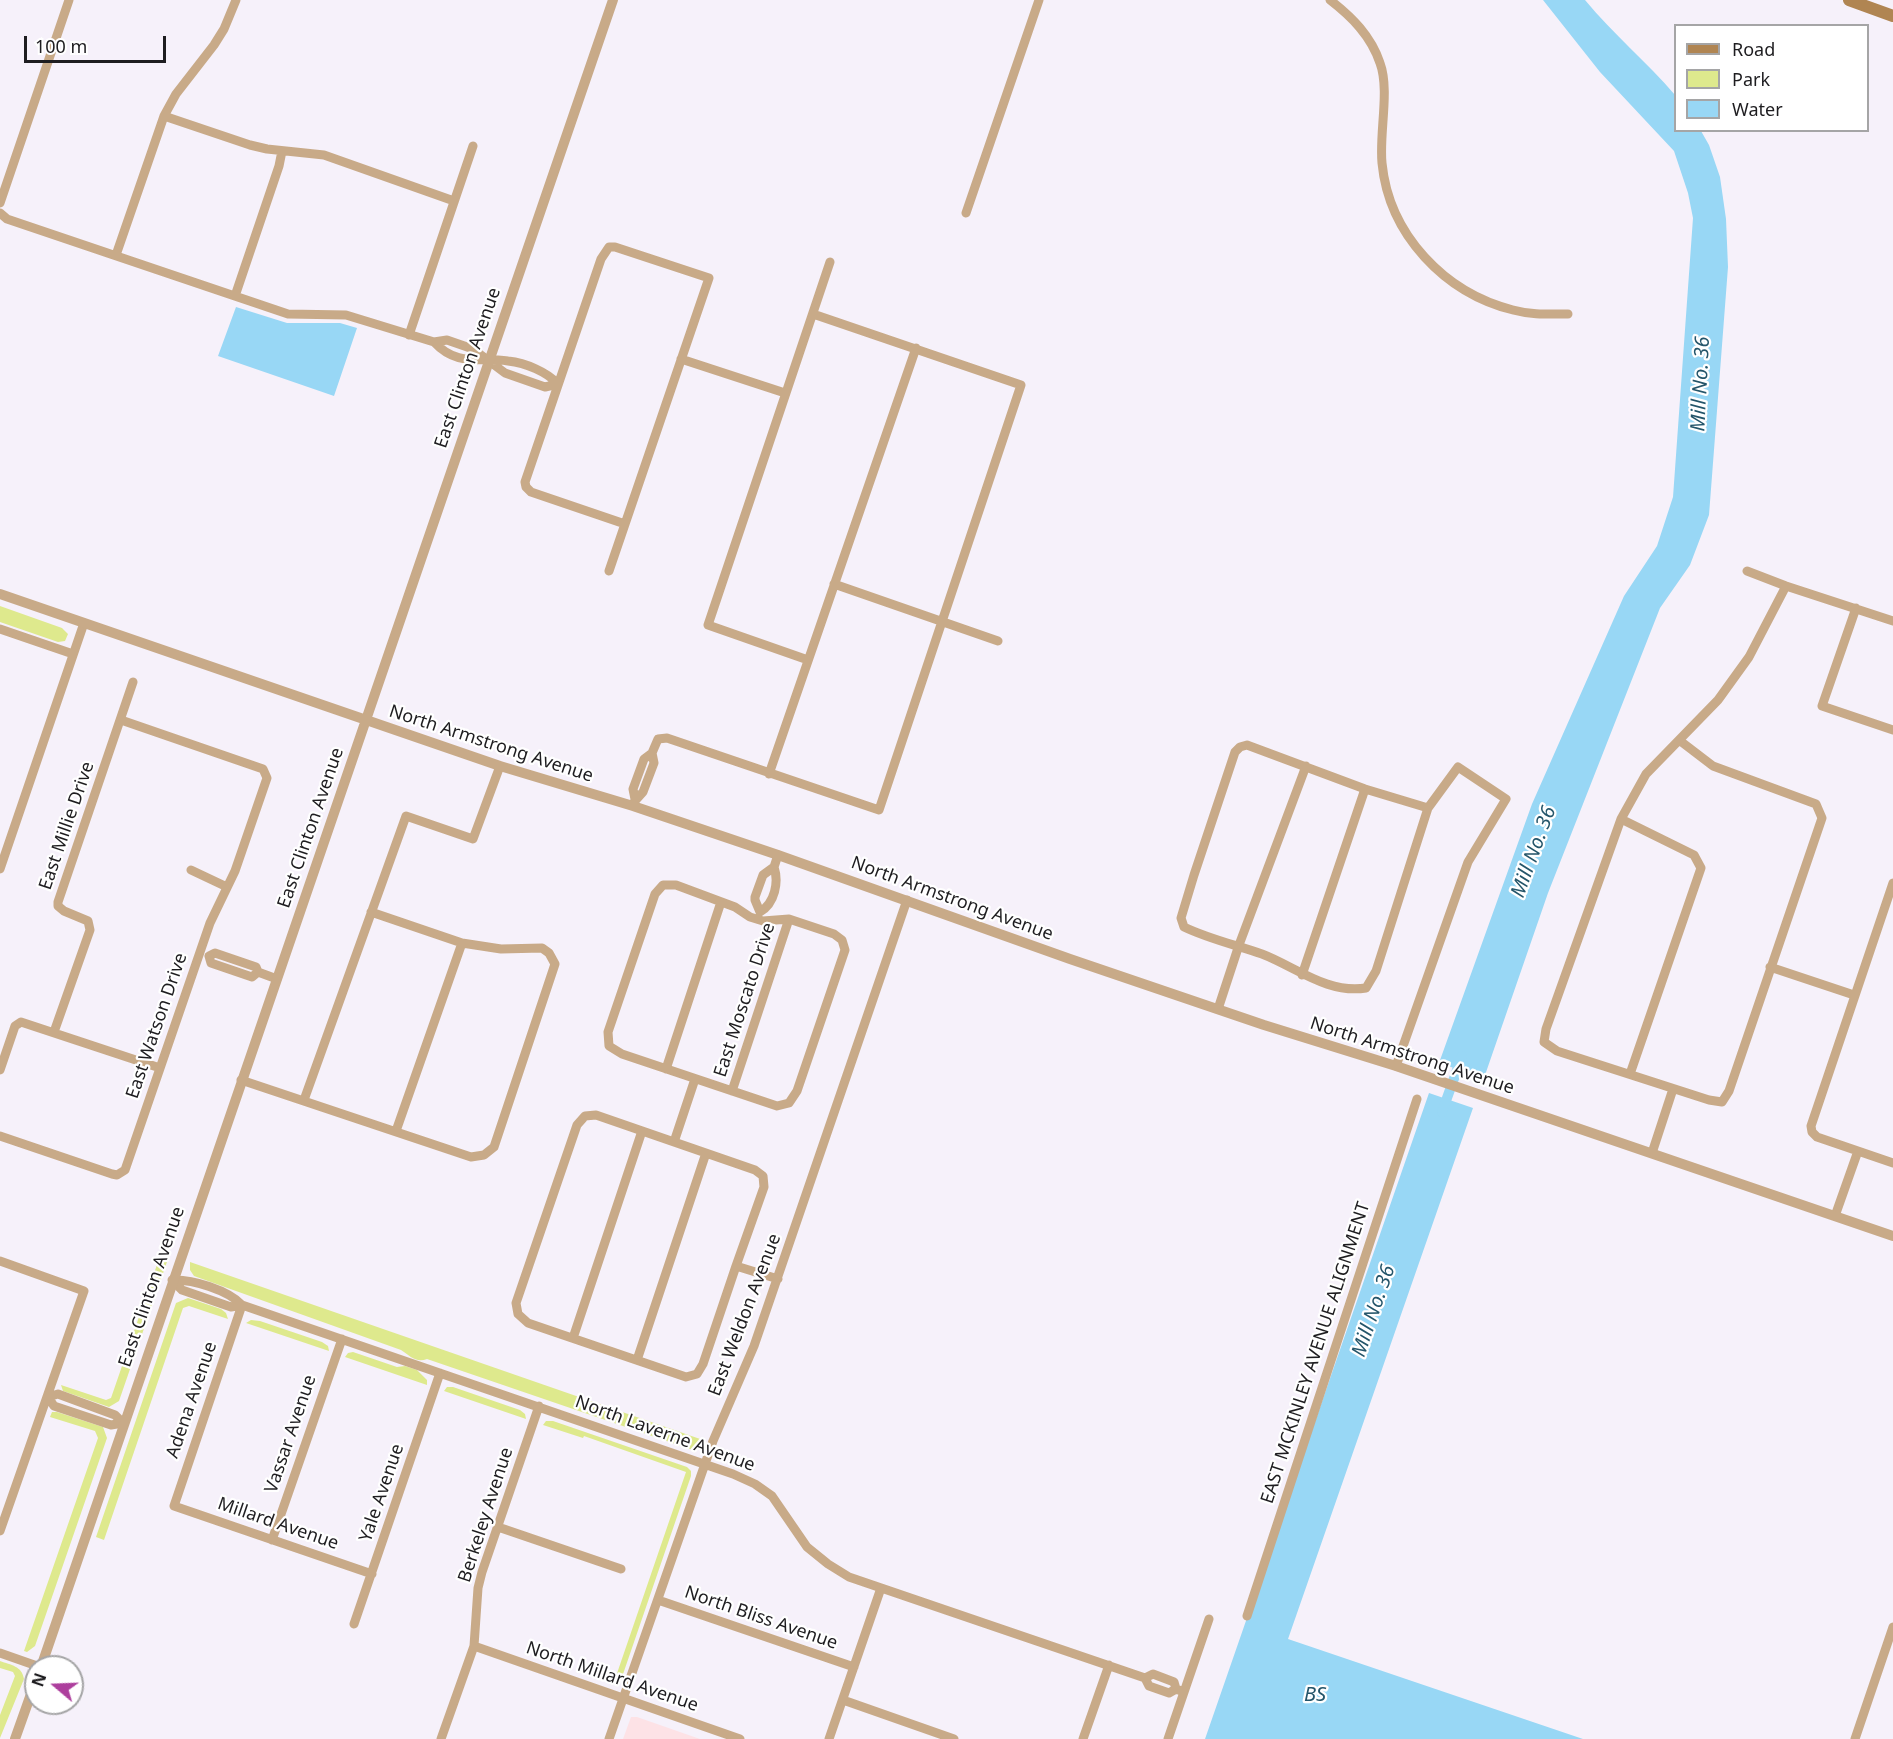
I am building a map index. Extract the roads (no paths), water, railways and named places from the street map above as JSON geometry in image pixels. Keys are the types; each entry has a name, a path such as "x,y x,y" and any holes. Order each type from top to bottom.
{"main road":[{"path":"1849,0 1893,15"}],"street":[{"path":"0,203 69,0"},
{"path":"116,255 164,116 176,94 224,29 236,0"},
{"name":"East Clinton Avenue","path":"44,1655 487,360 613,0"},
{"path":"966,213 1039,0"},
{"path":"1330,0 1362,29 1381,64 1384,83 1380,141 1386,186 1396,215 1424,258 1457,286 1495,305 1538,314 1568,314"},
{"path":"164,116 250,146 324,155 454,201"},
{"path":"409,334 473,146"},
{"path":"235,296 282,151"},
{"path":"0,213 7,219 288,314 346,315 434,342 443,352 463,359 487,360 505,373 544,387 558,384"},
{"path":"609,571 709,278 621,248 609,247 601,259 526,476 526,487 538,494 625,524"},
{"path":"808,660 708,625 830,262"},
{"path":"634,803 633,789 644,759 652,753 658,739 667,738 879,810 1021,385 813,314"},
{"path":"769,774 916,348"},
{"path":"681,359 785,393"},
{"path":"1747,571 1893,621"},
{"path":"834,584 998,641"},
{"path":"1679,740 1713,766 1816,804 1822,818 1730,1091 1722,1102 1673,1089 1557,1051 1544,1042 1546,1029 1621,819 1646,774 1679,740 1718,700 1749,657 1786,586"},
{"name":"North Armstrong Avenue","path":"0,594 500,766 634,803 1070,959 1396,1066 1893,1236"},
{"path":"1856,608 1822,706 1893,730"},
{"path":"0,869 84,623"},
{"path":"0,629 73,654"},
{"name":"East Millie Drive","path":"54,1032 90,925 84,919 60,909 58,902 133,682"},
{"name":"East Watson Drive","path":"0,1137 112,1174 120,1174 125,1170 160,1068 204,955 213,915 235,871 267,778 263,769 121,720"},
{"path":"1396,1066 1468,862 1506,799 1458,767 1428,808 1376,971 1366,988 1341,989 1302,975 1271,958 1184,927 1181,918 1235,752 1240,747 1247,745 1365,789 1428,808"},
{"path":"304,1100 406,816 473,839 500,766"},
{"path":"1218,1009 1239,945 1306,766"},
{"path":"1302,975 1365,789"},
{"path":"1621,819 1694,855 1701,868 1630,1074"},
{"path":"774,867 778,879 768,907 758,915 750,917 735,907 676,885 663,885 655,894 608,1032 609,1046 622,1054 777,1106 789,1103 797,1091 845,950 842,940 834,934 789,920 763,921 758,915 755,900 764,875 774,867 778,855"},
{"path":"191,870 227,887"},
{"path":"1893,883 1811,1126 1812,1132 1817,1137 1893,1163"},
{"path":"758,892 772,897"},
{"name":"East Weldon Avenue","path":"609,1739 713,1440 754,1346 778,1279 907,900"},
{"path":"666,1069 721,902"},
{"path":"241,1080 471,1157 484,1155 494,1147 555,964 549,953 542,948 501,949 462,943 371,912"},
{"name":"East Moscato Drive","path":"732,1091 789,920"},
{"path":"396,1131 462,943"},
{"path":"204,955 215,953 256,967 258,972 277,979"},
{"path":"1770,967 1854,995"},
{"path":"0,1070 15,1026 25,1022 160,1068"},
{"path":"674,1142 695,1079"},
{"path":"1652,1153 1673,1089"},
{"name":"EAST MCKINLEY AVENUE ALIGNMENT","path":"1247,1616 1417,1100"},
{"path":"596,1115 642,1131 755,1170 763,1176 764,1187 703,1364 697,1374 687,1377 528,1323 518,1314 516,1303 577,1125 585,1116 596,1115"},
{"path":"573,1338 642,1131"},
{"path":"1835,1216 1858,1151"},
{"path":"637,1360 706,1153"},
{"path":"0,1262 84,1291 0,1531"},
{"path":"736,1266 778,1279"},
{"name":"North Laverne Avenue","path":"172,1280 186,1279 234,1297 242,1305 705,1463 755,1484 772,1496 807,1547 849,1577 1145,1678 1149,1686 1169,1693 1180,1690"},
{"name":"Adena Avenue","path":"174,1506 242,1305"},
{"name":"Vassar Avenue","path":"272,1540 342,1339"},
{"name":"Yale Avenue","path":"354,1624 440,1372"},
{"path":"48,1397 54,1406 111,1425 123,1423"},
{"name":"Berkeley Avenue","path":"441,1739 474,1646 478,1588 539,1406"},
{"name":"Millard Avenue","path":"174,1506 372,1574"},
{"path":"498,1527 621,1569"},
{"path":"829,1739 881,1588"},
{"name":"North Bliss Avenue","path":"658,1600 854,1667"},
{"path":"1168,1739 1180,1690 1209,1619"},
{"path":"1855,1739 1893,1628"},
{"name":"North Millard Avenue","path":"474,1646 740,1739"},
{"path":"0,1653 24,1661"},
{"path":"1083,1739 1109,1665"},
{"path":"843,1701 954,1739"},
{"path":"15,1739 24,1714"}],"water":[{"path":"1543,0 1585,0 1674,94 1674,132 1702,132 1709,145 1720,177 1726,219 1728,267 1709,515 1690,565 1660,608 1548,893 1484,1078 1439,1063 1532,804 1624,596 1657,546 1673,497 1693,218 1688,193 1674,151 1600,72"},
{"path":"236,307 287,323 340,323 357,328 334,396 218,356"},
{"name":"BS","path":"1429,1093 1473,1108 1288,1639 1583,1739 1205,1739"}],"waterway":[{"name":"Mill No. 36","path":"1442,1112 1462,1056"}]}
